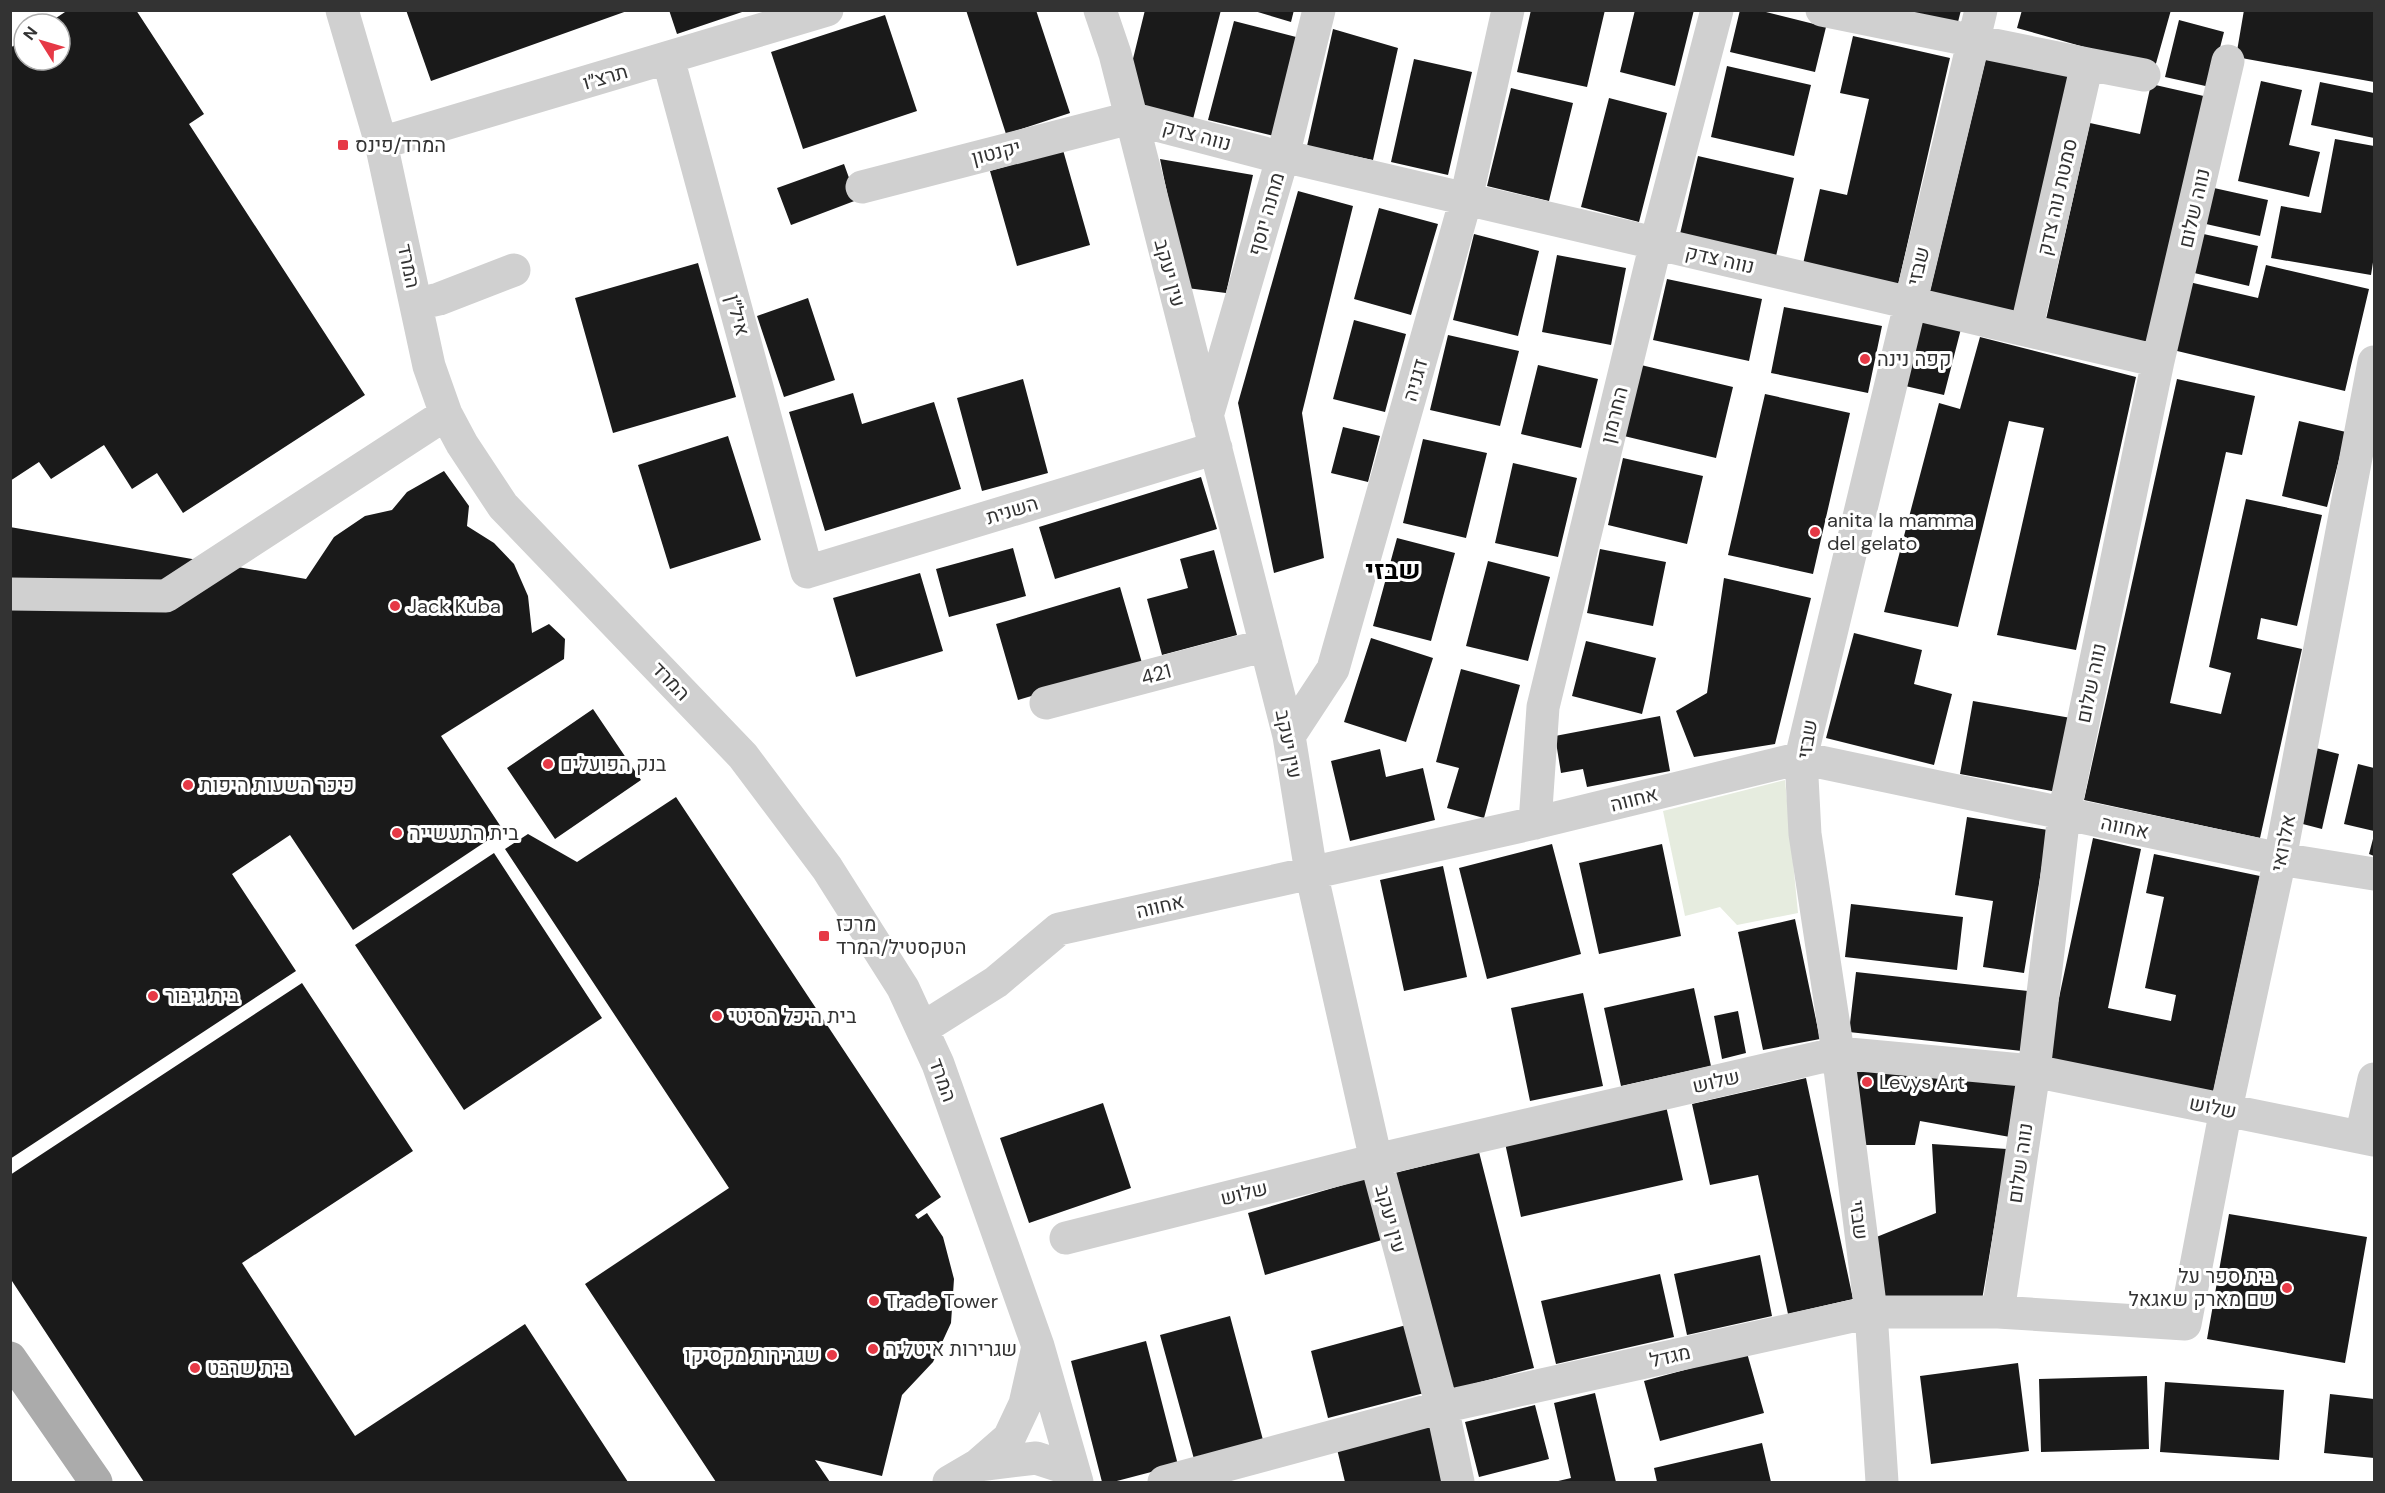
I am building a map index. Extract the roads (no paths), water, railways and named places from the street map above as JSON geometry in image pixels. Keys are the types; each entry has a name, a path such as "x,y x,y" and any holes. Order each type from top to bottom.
{"main road":[{"path":"10,1358 96,1482"}],"street":[{"name":"המרד","path":"342,10 381,143 429,366 446,414 462,444 503,506 743,756 827,868 903,988 923,1028 1038,1346 1075,1476"},
{"name":"עין יעקב","path":"1100,10 1115,54 1289,736 1311,872 1376,1160 1442,1407 1458,1482"},
{"path":"1115,54 1120,10"},
{"name":"מחנה יוסף","path":"1207,416 1243,295 1273,154 1319,10"},
{"name":"דגניה","path":"1289,736 1333,669 1466,199 1508,10"},
{"name":"החרמון","path":"1535,823 1543,707 1656,243 1717,10"},
{"path":"1822,10 1977,26 2087,64 2144,75"},
{"name":"תרצ״ו","path":"381,143 814,12"},
{"name":"שבזי","path":"1882,1482 1871,1312 1838,1053 1805,834 1801,758 1977,26"},
{"name":"איל״ן","path":"668,58 807,572"},
{"name":"נווה שלום","path":"1998,1312 2034,1071 2064,814 2158,361 2228,61"},
{"name":"סמטת נוה צדק","path":"2026,330 2087,64"},
{"name":"נווה צדק","path":"1130,118 1273,154 2158,361"},
{"name":"יקנטון","path":"862,187 1130,118"},
{"path":"417,304 439,299 514,270"},
{"name":"אלרואי","path":"2186,1324 2226,1109 2280,859 2374,362"},
{"path":"10,594 166,596 446,414"},
{"name":"השנית","path":"807,572 1216,448"},
{"name":"421","path":"1046,703 1266,645"},
{"name":"אחווה","path":"923,1028 996,982 1059,929 1535,823 1801,758 2280,859 2374,874"},
{"name":"שלוש","path":"1066,1238 1376,1160 1838,1053 2034,1071 2368,1138"},
{"path":"2368,1138 2374,1079"},
{"name":"מגדל","path":"1164,1482 1442,1407 1871,1312 1998,1312 2186,1324"},
{"path":"949,1482 978,1465 1009,1438 1025,1404 1038,1346"},
{"path":"978,1465 1036,1458 1075,1476"}],"place":[{"name":"המרד/פינס","path":"343,145"},
{"name":"קפה נינה","path":"1865,359"},
{"name":"anita la mamma del gelato","path":"1815,532"},
{"name":"Jack Kuba","path":"395,606"},
{"name":"בנק הפועלים","path":"548,764"},
{"name":"כיכר השעות היפות","path":"188,785"},
{"name":"בית התעשייה","path":"397,833"},
{"name":"מרכז הטקסטיל/המרד","path":"824,936"},
{"name":"בית גיבור","path":"153,996"},
{"name":"בית היכל הסיטי","path":"717,1016"},
{"name":"Levys Art","path":"1867,1082"},
{"name":"בית ספר על שם מארק שאגאל","path":"2287,1288"},
{"name":"Trade Tower","path":"874,1301"},
{"name":"שגרירות איטליה","path":"873,1349"},
{"name":"שגרירות מקסיקו","path":"832,1355"},
{"name":"בית שרבט","path":"195,1368"}],"district":[{"name":"שבזי","path":"1393,570"}]}
